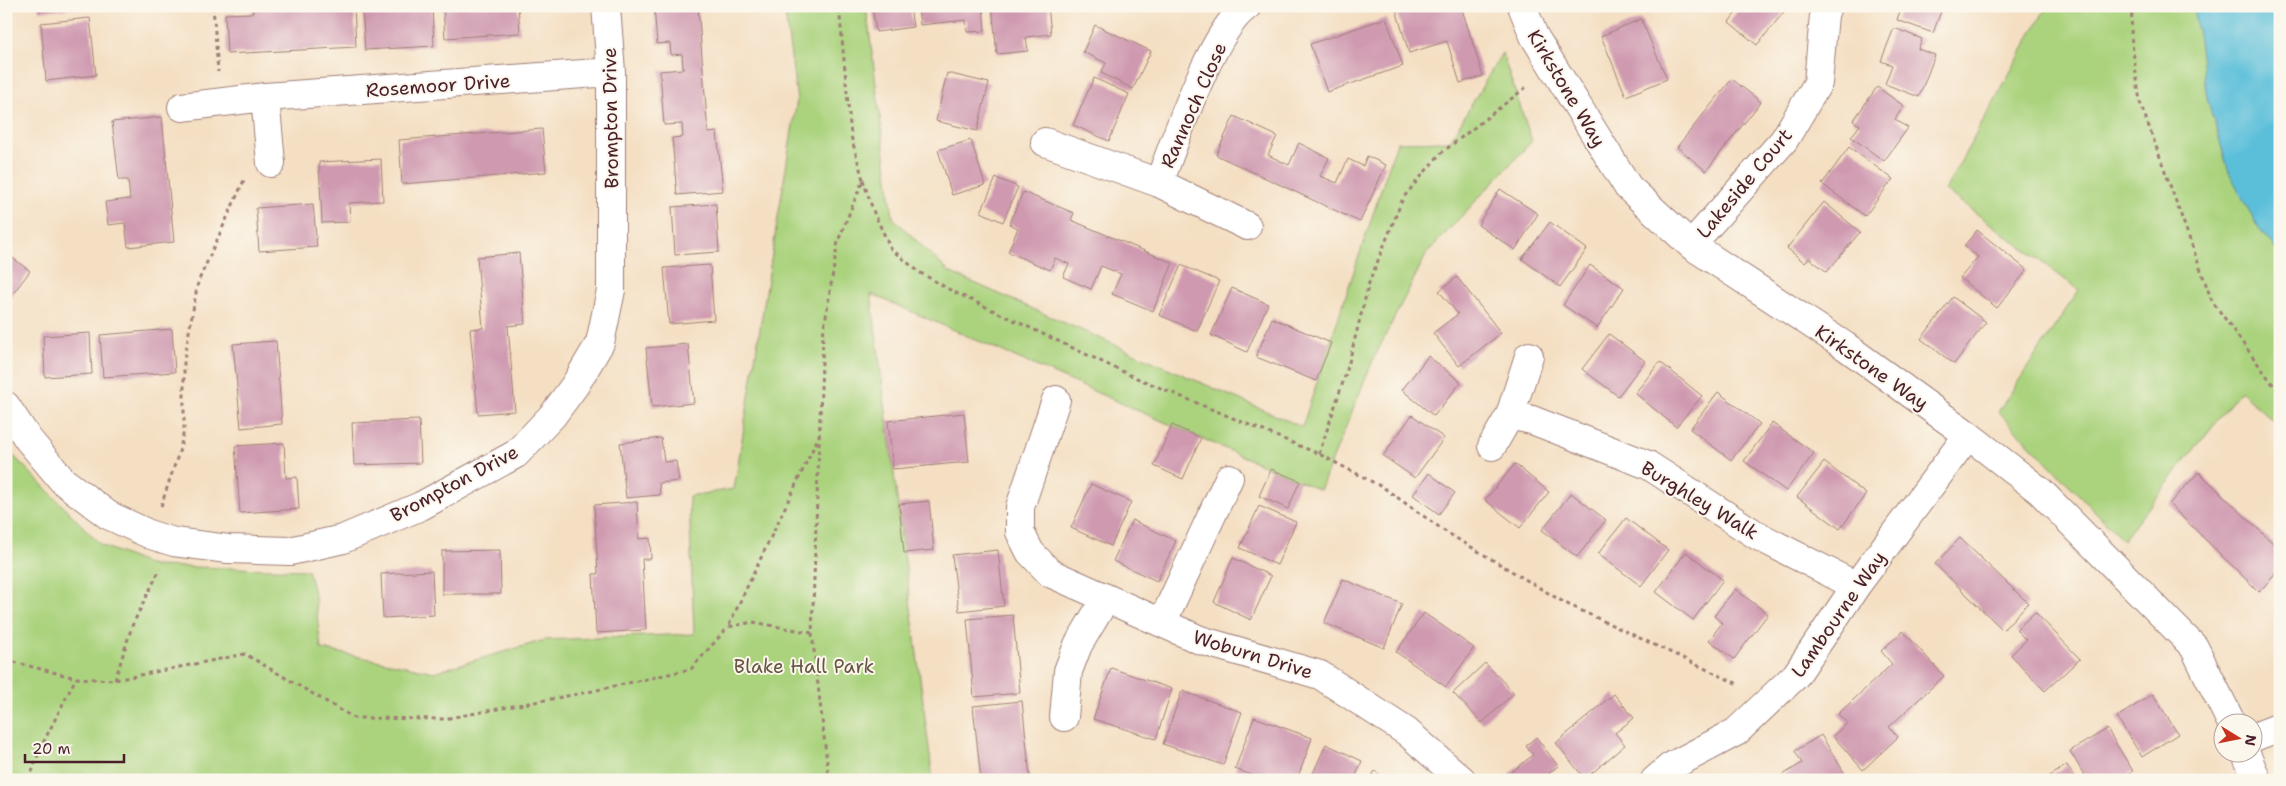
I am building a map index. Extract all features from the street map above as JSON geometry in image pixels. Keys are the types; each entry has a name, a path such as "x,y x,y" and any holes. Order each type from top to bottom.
{"street":[{"name":"Brompton Drive","path":"6,406 28,439 63,481 108,515 163,538 228,549 290,551 342,539 421,506 516,454 553,415 575,385 600,343 611,290 611,72 606,6"},
{"name":"Rannoch Close","path":"1160,183 1187,108 1218,43 1241,10 1247,6"},
{"name":"Kirkstone Way","path":"1522,6 1534,36 1628,187 1691,245 1845,346 2040,491 2194,647 2227,714"},
{"name":"Lakeside Court","path":"1691,245 1784,140 1818,83 1824,15 1827,6"},
{"name":"Rosemoor Drive","path":"182,107 265,97 611,72"},
{"path":"265,97 271,163"},
{"path":"1045,142 1160,183 1247,226"},
{"path":"1492,446 1510,415 1529,356"},
{"name":"Woburn Drive","path":"1056,400 1020,507 1020,532 1030,552 1050,574 1200,640 1320,675 1406,732 1462,780"},
{"name":"Burghley Walk","path":"1510,415 1532,420 1648,466 1758,536 1856,586"},
{"name":"Lambourne Way","path":"1655,780 1670,767 1736,732 1796,675 1856,586 1968,436"},
{"path":"1162,623 1229,478"},
{"path":"1064,718 1068,671 1078,646 1106,598"},
{"path":"2264,733 2280,727"},
{"path":"2251,764 2258,780"}],"path":[{"path":"213,6 221,102"},
{"path":"839,6 851,136 863,180 874,213 891,249 919,272 952,291 1132,376 1318,454 1384,488 1446,532 1565,603 1770,700"},
{"path":"2132,6 2131,36 2140,102 2212,301 2280,394"},
{"path":"1318,454 1347,370 1369,283 1403,198 1440,154 1553,66"},
{"path":"115,680 163,538 184,430 184,360 198,282 247,174 271,163"},
{"path":"829,780 812,633 823,335 838,241 863,180"},
{"path":"6,660 76,678 115,680 245,654 354,718 444,719 588,692 691,668 728,627 820,434"},
{"path":"728,627 752,622 812,633"},
{"path":"29,780 40,749 76,678"},
{"path":"6,774 18,780"}],"green space":[{"name":"Blake Hall Park","path":"784,6 866,6 893,218 949,272 1302,427 1397,142 1450,141 1502,53 1532,141 1427,253 1373,360 1320,490 871,294 933,780 6,780 6,448 101,545 152,566 308,570 315,597 321,649 434,672 545,640 694,634 689,496 734,489 797,100"},
{"path":"2047,6 2280,6 2280,427 2240,391 2123,540 1998,412 2079,290 1945,190"}],"water":[{"path":"2194,6 2280,6 2280,255 2256,224 2229,172 2207,98"}],"building":[{"path":"38,6 81,6 81,8 39,11"},
{"path":"252,6 354,6 356,47 227,54 225,14 253,13"},
{"path":"362,6 432,6 434,46 365,50"},
{"path":"443,6 518,6 520,33 445,38"},
{"path":"654,6 698,6 708,133 717,132 723,191 677,195 672,138 683,137 682,124 664,125 660,71 683,69 682,54 671,55 670,43 657,44"},
{"path":"872,6 910,6 913,27 876,32"},
{"path":"918,6 983,6 985,31 967,32 966,20 920,25"},
{"path":"992,6 1048,6 1051,34 1026,37 1028,51 997,54"},
{"path":"1395,6 1461,6 1483,76 1460,83 1447,41 1409,53"},
{"path":"1741,6 1785,6 1787,8 1757,45 1729,22"},
{"path":"1887,6 1943,6 1933,33 1897,20 1900,11"},
{"path":"90,18 96,75 46,81 41,23"},
{"path":"1386,18 1403,66 1327,92 1310,44"},
{"path":"1641,19 1667,79 1626,96 1601,36"},
{"path":"1095,25 1151,51 1133,89 1101,73 1106,63 1083,52"},
{"path":"1894,28 1922,39 1918,49 1935,55 1919,97 1885,84 1892,65 1881,61"},
{"path":"947,73 989,83 977,131 936,121"},
{"path":"1094,78 1129,94 1109,141 1073,125"},
{"path":"1732,79 1761,102 1706,171 1677,147"},
{"path":"1877,87 1904,106 1895,119 1908,128 1884,161 1851,137 1860,125 1853,121"},
{"path":"1234,116 1277,136 1268,155 1289,165 1299,143 1329,158 1320,176 1337,183 1348,159 1363,166 1367,156 1386,165 1360,222 1216,155"},
{"path":"162,117 174,242 128,247 125,223 108,225 105,202 130,199 128,180 119,180 112,122"},
{"path":"542,129 546,172 402,184 399,140"},
{"path":"971,140 985,185 952,195 938,150"},
{"path":"1849,147 1893,179 1865,216 1822,184"},
{"path":"381,159 383,201 349,203 350,222 322,223 319,162"},
{"path":"996,178 1018,187 1003,222 981,212"},
{"path":"1500,189 1538,214 1515,250 1478,225"},
{"path":"1023,192 1074,213 1071,220 1173,263 1153,311 1112,294 1121,274 1101,266 1091,289 1063,277 1069,264 1055,258 1050,270 1008,252 1018,228 1009,224"},
{"path":"1824,202 1860,232 1827,272 1809,258 1805,263 1787,248"},
{"path":"313,204 317,247 259,251 256,208"},
{"path":"716,204 719,252 675,255 672,207"},
{"path":"1550,222 1587,249 1560,287 1522,259"},
{"path":"1977,230 2027,270 1997,308 1960,278 1978,257 1964,246"},
{"path":"6,253 30,271 6,303"},
{"path":"519,253 525,324 508,326 515,411 478,414 470,329 483,328 477,257"},
{"path":"710,265 714,320 669,324 664,268"},
{"path":"1181,265 1219,281 1197,331 1159,315"},
{"path":"1590,265 1624,288 1597,328 1563,305"},
{"path":"1457,277 1501,333 1459,366 1433,333 1458,314 1439,291"},
{"path":"1232,288 1268,304 1247,352 1211,335"},
{"path":"1953,297 1986,322 1954,364 1921,339"},
{"path":"1272,318 1331,343 1316,381 1256,357"},
{"path":"172,329 175,372 103,377 100,335"},
{"path":"90,333 92,374 45,377 43,336"},
{"path":"1609,334 1645,361 1618,396 1582,369"},
{"path":"276,341 282,424 241,428 233,344"},
{"path":"688,344 694,403 652,407 646,348"},
{"path":"1428,356 1461,382 1434,416 1402,390"},
{"path":"1660,362 1702,396 1676,427 1635,393"},
{"path":"1718,392 1760,424 1731,460 1690,429"},
{"path":"964,413 969,462 893,469 888,421"},
{"path":"1412,415 1444,438 1415,478 1383,456"},
{"path":"419,420 421,463 354,465 352,423"},
{"path":"1772,423 1814,453 1786,491 1744,461"},
{"path":"1172,425 1201,438 1183,479 1154,466"},
{"path":"661,438 664,462 676,461 679,481 659,483 660,495 626,498 620,443"},
{"path":"284,443 286,478 297,477 299,509 240,513 235,446"},
{"path":"1824,462 1866,494 1840,529 1797,497"},
{"path":"1515,464 1549,492 1520,528 1485,500"},
{"path":"1271,469 1300,481 1288,509 1259,496"},
{"path":"2199,472 2280,550 2280,569 2259,592 2169,504"},
{"path":"1429,473 1455,493 1439,514 1413,495"},
{"path":"1091,484 1131,502 1111,546 1071,528"},
{"path":"1571,493 1606,520 1577,557 1542,530"},
{"path":"929,501 934,550 904,553 899,504"},
{"path":"637,502 639,539 650,538 651,559 642,559 646,630 596,633 593,574 598,574 594,505"},
{"path":"1259,506 1296,522 1277,565 1240,548"},
{"path":"1626,518 1668,550 1641,586 1598,554"},
{"path":"1132,520 1176,541 1157,581 1113,561"},
{"path":"1960,538 2028,603 2003,630 1935,564"},
{"path":"500,550 501,594 442,594 442,551"},
{"path":"998,550 1004,606 959,611 952,555"},
{"path":"1686,552 1723,580 1693,620 1656,592"},
{"path":"1233,558 1271,576 1251,620 1214,602"},
{"path":"432,571 434,615 383,618 381,574"},
{"path":"1343,579 1402,604 1384,648 1324,623"},
{"path":"1735,589 1768,614 1734,659 1709,640 1722,623 1714,616"},
{"path":"2035,612 2080,659 2045,691 2011,655 2026,640 2016,630"},
{"path":"1424,613 1474,648 1446,687 1396,652"},
{"path":"1013,615 1020,693 974,697 967,619"},
{"path":"1903,631 1944,676 1889,727 1898,737 1863,770 1833,736 1847,723 1838,714 1892,664 1881,651"},
{"path":"1485,663 1514,693 1482,723 1453,693"},
{"path":"1111,668 1172,689 1156,739 1093,719"},
{"path":"1182,691 1242,712 1223,765 1163,744"},
{"path":"1614,694 1634,718 1615,733 1625,745 1585,779 1556,743"},
{"path":"2153,694 2178,734 2142,757 2117,717"},
{"path":"1022,701 1030,777 981,780 973,706"},
{"path":"1254,717 1312,738 1297,780 1266,780 1235,769"},
{"path":"2107,729 2133,771 2118,780 2087,780 2070,751"},
{"path":"1821,735 1845,774 1836,780 1775,780 1802,763 1795,751"},
{"path":"1536,737 1558,766 1549,773 1555,780 1514,780 1509,774 1533,755 1526,746"},
{"path":"1326,744 1362,761 1354,780 1310,780"},
{"path":"2067,765 2076,780 2044,780"},
{"path":"1375,771 1387,780 1369,780"},
{"path":"1760,774 1764,780 1752,780"}]}
